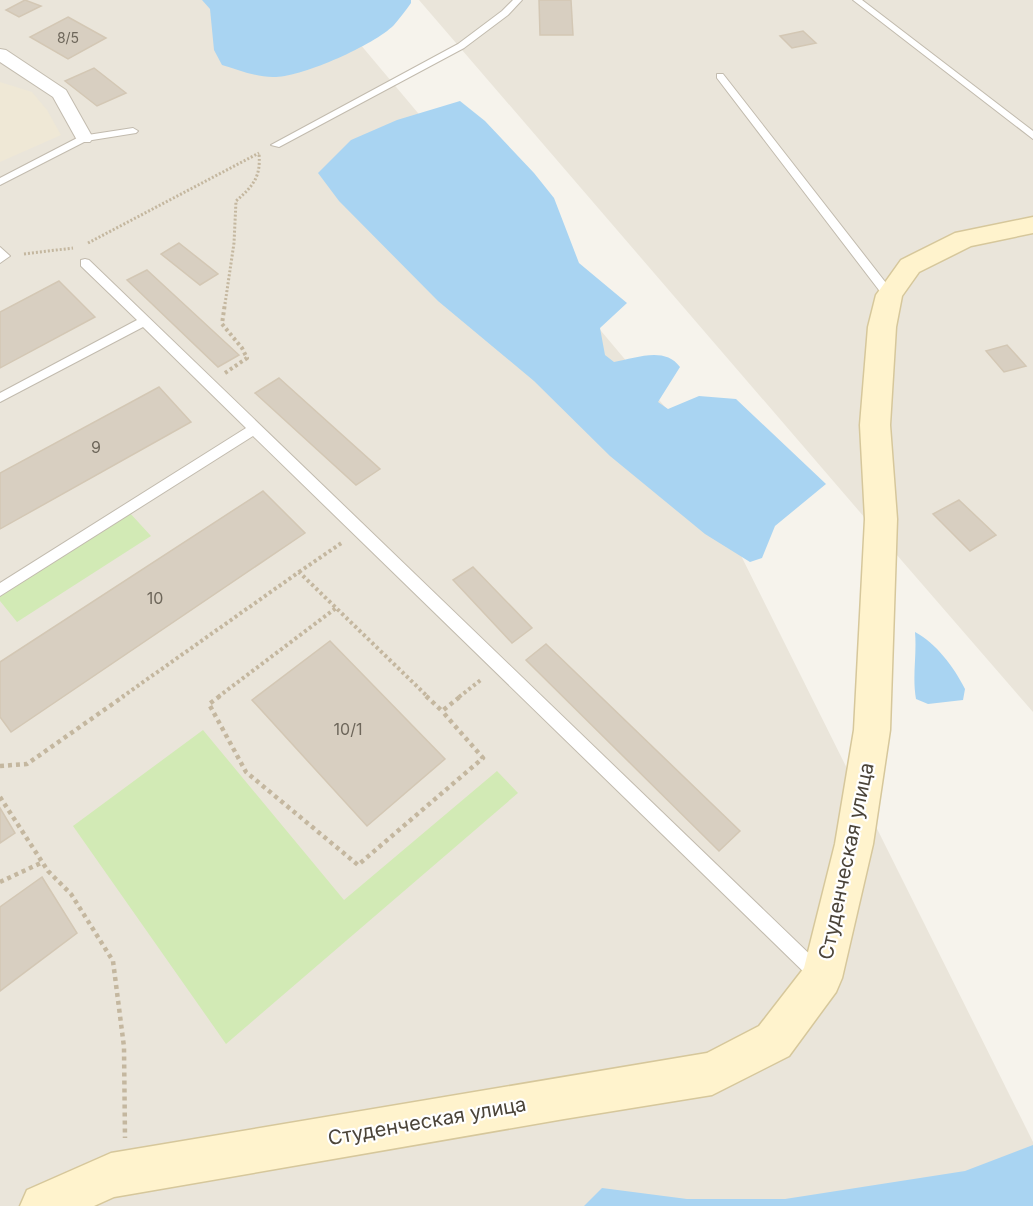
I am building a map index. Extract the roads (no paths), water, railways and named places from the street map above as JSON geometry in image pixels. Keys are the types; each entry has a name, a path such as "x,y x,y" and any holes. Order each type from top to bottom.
{"street":[{"path":"0,54 60,94 84,138"},
{"name":"Студенческая улица","path":"43,1206 111,1175 564,1097 712,1074 774,1041 822,978 854,844 872,730 881,519 875,425 882,327 889,295 910,266 964,239 1033,225"}],"lane":[{"path":"276,144 461,46 505,13 518,0"},
{"path":"857,0 1033,136"},
{"path":"720,76 889,295"},
{"path":"0,182 84,138 133,131"},
{"path":"86,263 254,429 822,978"},
{"path":"0,398 145,321"},
{"path":"0,590 254,429"}],"water":[{"path":"202,0 411,0 411,3 394,25 355,50 303,71 269,77 222,65 214,50 210,9"},
{"path":"460,101 485,121 554,198 579,263 627,303 600,328 605,355 614,362 650,355 666,357 674,361 680,367 658,402 668,409 699,396 736,399 826,484 775,526 762,558 750,562 705,534 610,456 534,381 438,301 339,201 318,173 351,140 397,120"},
{"path":"915,632 930,642 956,672 965,689 963,700 928,704 916,699"},
{"path":"1033,1145 1033,1206 584,1206 602,1188 687,1199 785,1199 965,1171"}]}
